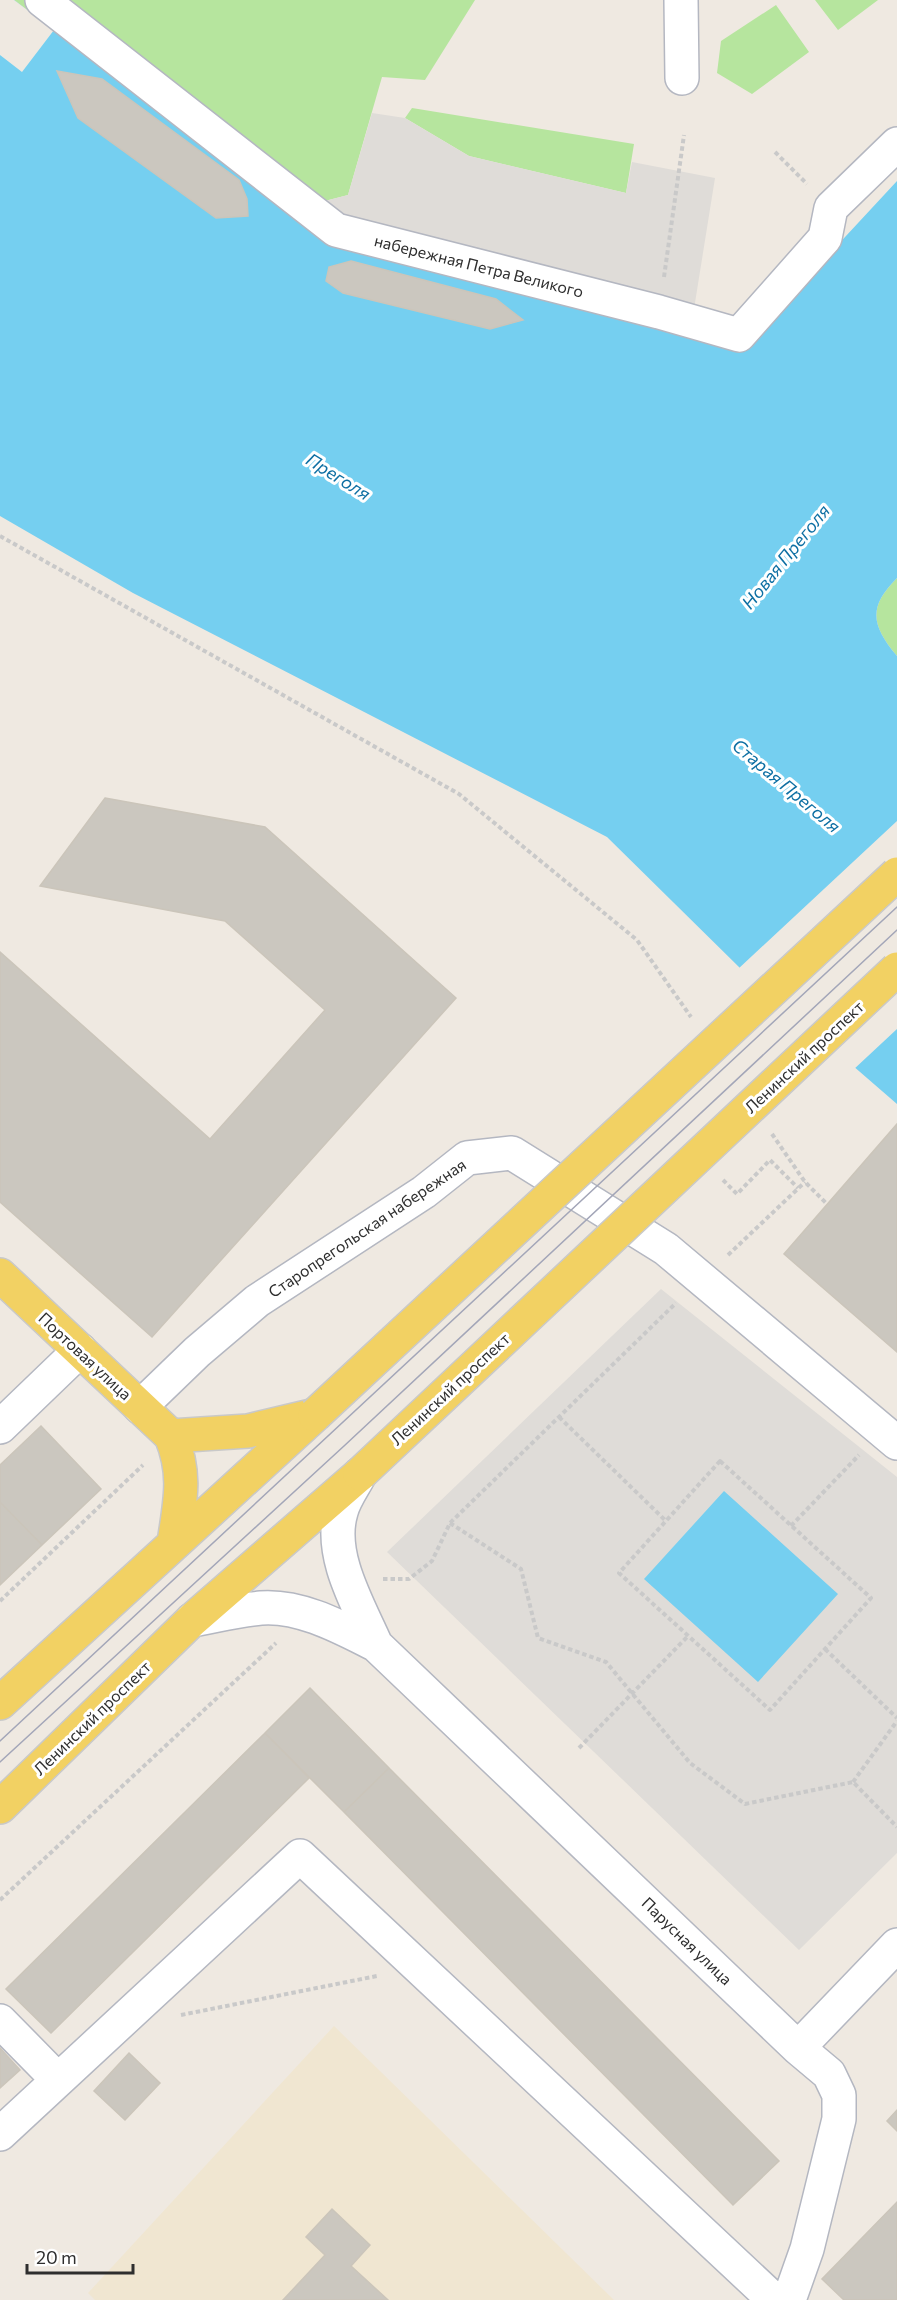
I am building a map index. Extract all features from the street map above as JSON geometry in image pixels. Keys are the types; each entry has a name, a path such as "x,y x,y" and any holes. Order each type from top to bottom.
{"main road":[{"path":"0,1703 315,1415 897,874"},
{"name":"Ленинский проспект","path":"0,1807 192,1620 360,1474 897,969"},
{"name":"Портовая улица","path":"0,1275 171,1436"},
{"path":"174,1543 181,1480 180,1458 171,1436 248,1431 315,1415"}],"street":[{"name":"набережная Петра Великого","path":"42,0 336,230 659,312 739,335 825,238 831,208"},
{"path":"681,0 682,78"},
{"path":"831,208 897,144"},
{"name":"Старопрегольская набережная","path":"140,1407 197,1352 257,1301 424,1192 467,1158 512,1153 666,1249 897,1443"},
{"path":"0,1427 80,1350"},
{"path":"360,1474 341,1511 338,1542 346,1574 376,1645"},
{"path":"192,1620 264,1608 302,1613 336,1625 376,1645"},
{"name":"Парусная улица","path":"376,1645 798,2048 829,2074 838,2095 839,2119 807,2249 789,2300"},
{"path":"0,2134 300,1856 774,2300"},
{"path":"798,2048 897,1946"},
{"path":"0,2021 58,2080"}],"path":[{"path":"659,312 684,135"},
{"path":"775,152 831,208"},
{"path":"0,536 459,794 638,940 698,1027"},
{"path":"765,1124 805,1182 827,1204"},
{"path":"722,1180 737,1194 770,1160 798,1188"},
{"path":"346,1574 371,1579 409,1579 432,1561 450,1523 805,1182"},
{"path":"559,1416 666,1521"},
{"path":"0,1601 171,1436"},
{"path":"792,1526 864,1450"},
{"path":"720,1461 871,1598 770,1710 619,1573 666,1521 720,1461"},
{"path":"450,1523 521,1569 538,1638 606,1662 690,1763 745,1804 853,1782 897,1719 825,1649"},
{"path":"0,1900 289,1631 302,1613"},
{"path":"579,1748 688,1636"},
{"path":"853,1782 897,1827"},
{"path":"177,2015 417,1968"}],"shaded area":[{"path":"372,113 405,118 469,156 626,193 632,162 715,178 694,309 743,347 333,247 305,227 321,202 348,195"},
{"path":"661,1289 897,1477 897,1853 799,1950 387,1552"},
{"path":"334,2026 614,2300 95,2300 88,2293"}],"green space":[{"path":"14,0 475,0 425,80 382,77 348,195 321,202 305,227"},
{"path":"815,0 878,0 838,30"},
{"path":"776,5 809,52 752,94 717,73 721,41"},
{"path":"412,108 634,144 626,193 469,156 405,118"},
{"path":"897,578 897,656 882,635 876,616 881,598"}],"water":[{"path":"0,0 14,0 333,247 743,347 897,181 897,578 881,598 876,616 882,635 897,656 897,1104 740,968 607,837 133,593 0,516"},
{"path":"724,1491 838,1594 758,1682 644,1579"}],"pier":[{"path":"0,0 14,0 54,30 22,72 0,55"},
{"path":"897,821 897,1029 853,1070 737,970"}],"building":[{"path":"57,71 102,79 239,180 247,199 248,216 216,218 78,118"},
{"path":"351,261 496,299 523,320 490,329 343,293 326,281 329,267"},
{"path":"105,798 265,827 456,998 152,1337 0,1202 0,952 210,1139 325,1010 225,921 40,886"},
{"path":"897,1124 897,1352 784,1254"},
{"path":"41,1426 101,1489 42,1545 0,1502 0,1465"},
{"path":"0,1502 42,1545 0,1585"},
{"path":"310,1688 389,1768 344,1812 265,1733"},
{"path":"265,1733 309,1778 51,2033 6,1989"},
{"path":"389,1768 779,2161 733,2205 344,1812"},
{"path":"0,2048 20,2070 0,2088"},
{"path":"129,2053 160,2083 125,2120 94,2091"},
{"path":"897,2110 897,2131 887,2121"},
{"path":"897,2202 897,2300 844,2300 822,2279"},
{"path":"332,2209 370,2245 351,2266 388,2300 283,2300 325,2255 306,2237"}],"tram line":[{"path":"0,1741 897,907"},
{"path":"0,1762 344,1446 897,930"}],"water label":[{"name":"Преголя","path":"338,477"},
{"name":"Новая Преголя","path":"786,557"},
{"name":"Старая Преголя","path":"786,786"}]}
